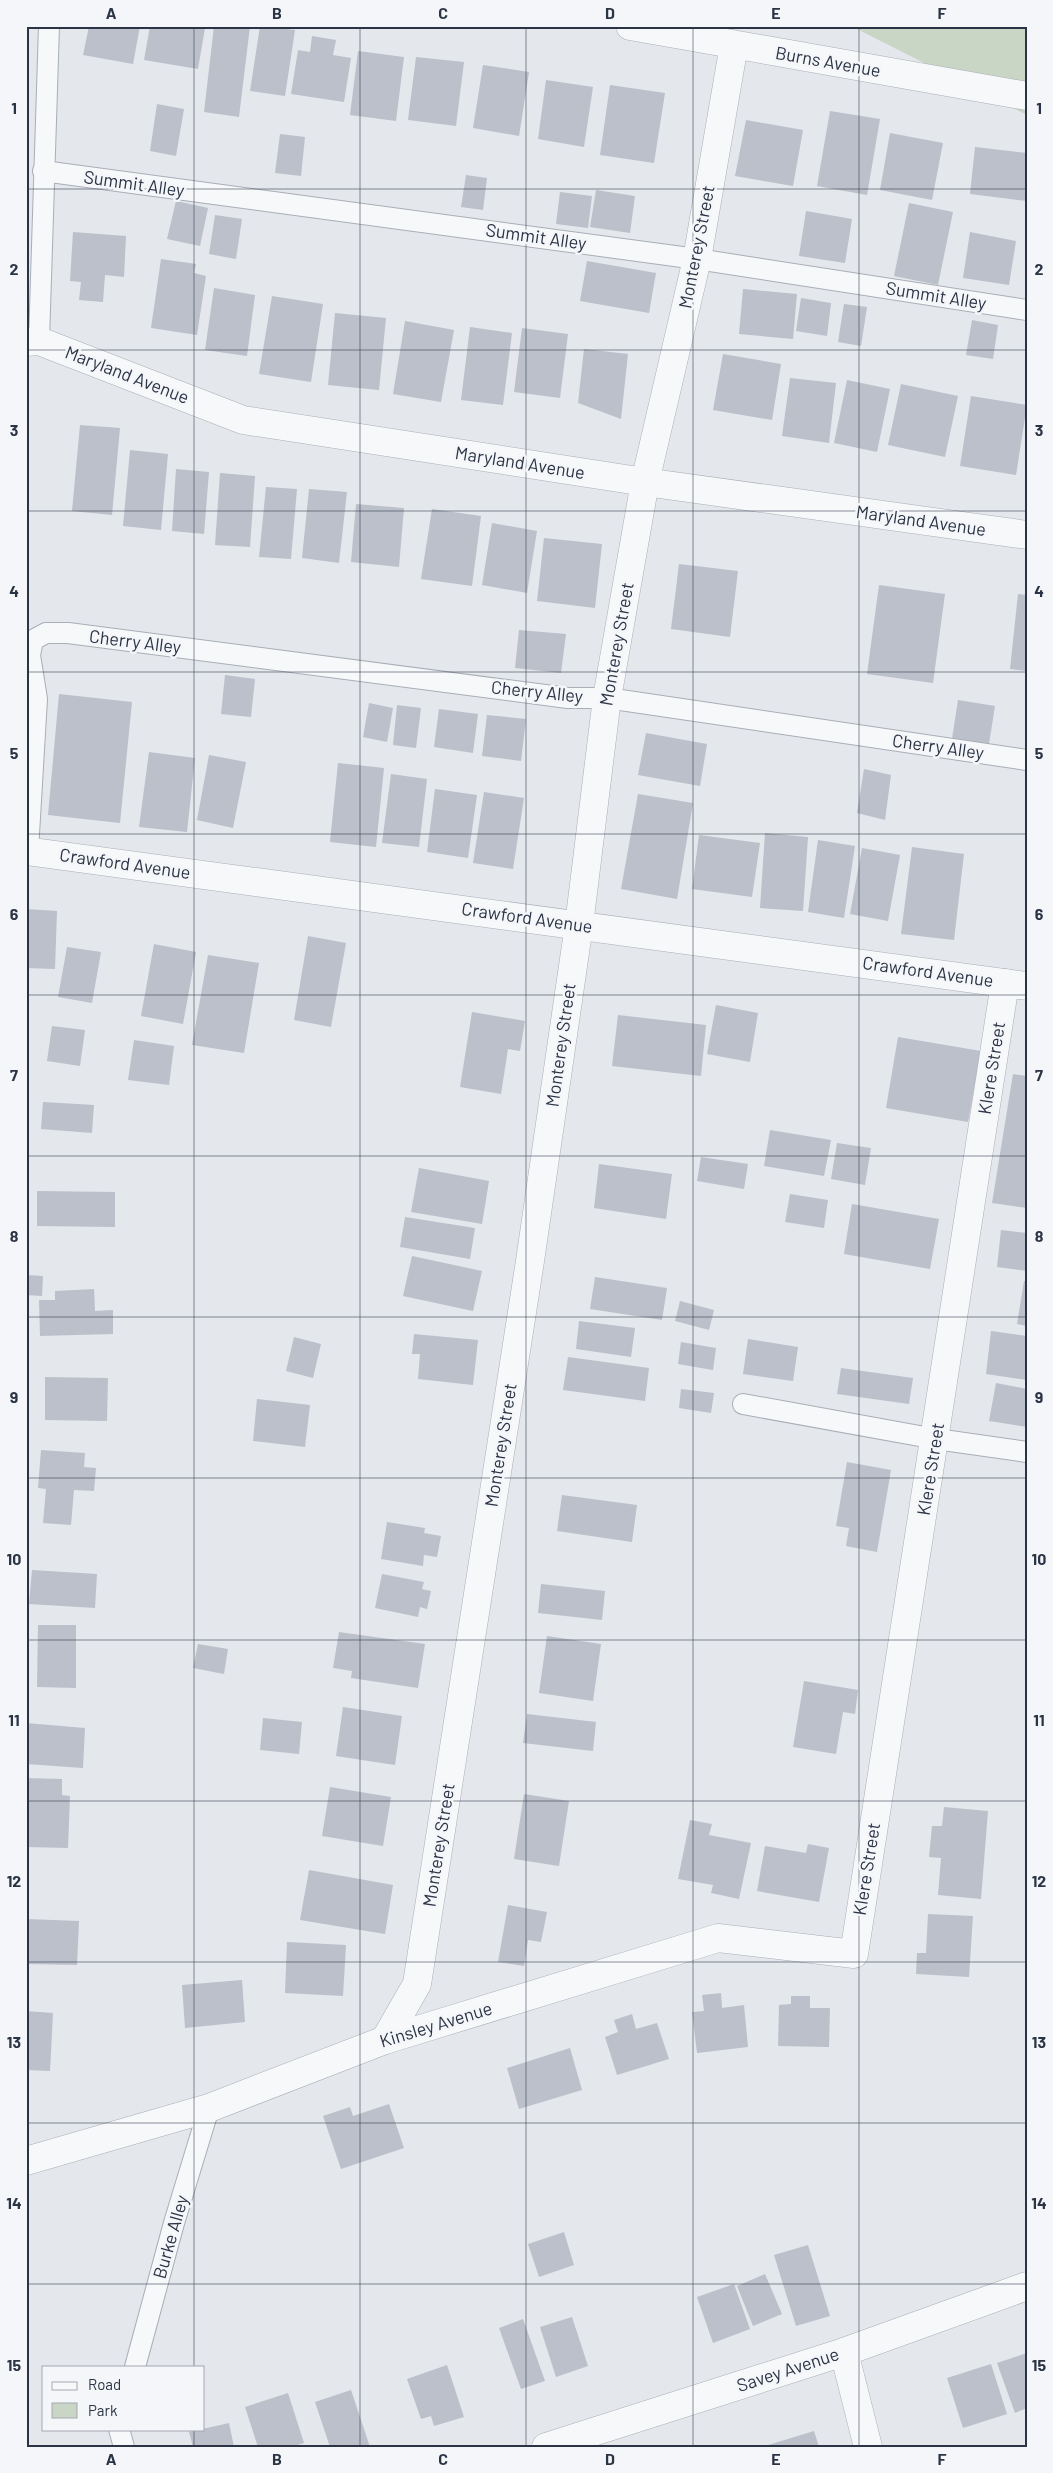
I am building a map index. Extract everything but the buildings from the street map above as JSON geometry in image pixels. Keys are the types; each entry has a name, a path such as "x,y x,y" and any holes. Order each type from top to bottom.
{"street":[{"name":"Burns Avenue","path":"630,26 734,46 1027,96"},
{"name":"Monterey Street","path":"386,2040 417,1984 530,1261 579,925 606,698 645,482 697,259 734,46"},
{"name":"Maryland Avenue","path":"32,342 244,420 645,482 1027,535"},
{"name":"Crawford Avenue","path":"27,851 1016,984"},
{"name":"Klere Street","path":"854,1954 936,1440 955,1300 1016,984"},
{"name":"Kinsley Avenue","path":"26,2161 209,2108 386,2040 718,1938 854,1954"},
{"name":"Savey Avenue","path":"546,2447 844,2352 1027,2286"},
{"path":"844,2352 868,2447"}],"lane":[{"path":"32,342 43,172 48,26"},
{"name":"Summit Alley","path":"43,172 697,259 1027,310"},
{"name":"Cherry Alley","path":"27,851 37,699 30,655 34,640 46,633 68,633 568,698 606,698 1027,760"},
{"path":"742,1404 936,1440 1027,1452"},
{"name":"Burke Alley","path":"135,2366 174,2223 209,2108"},
{"path":"119,2430 124,2447"}],"green space":[{"path":"851,26 1027,26 1027,115"}]}
